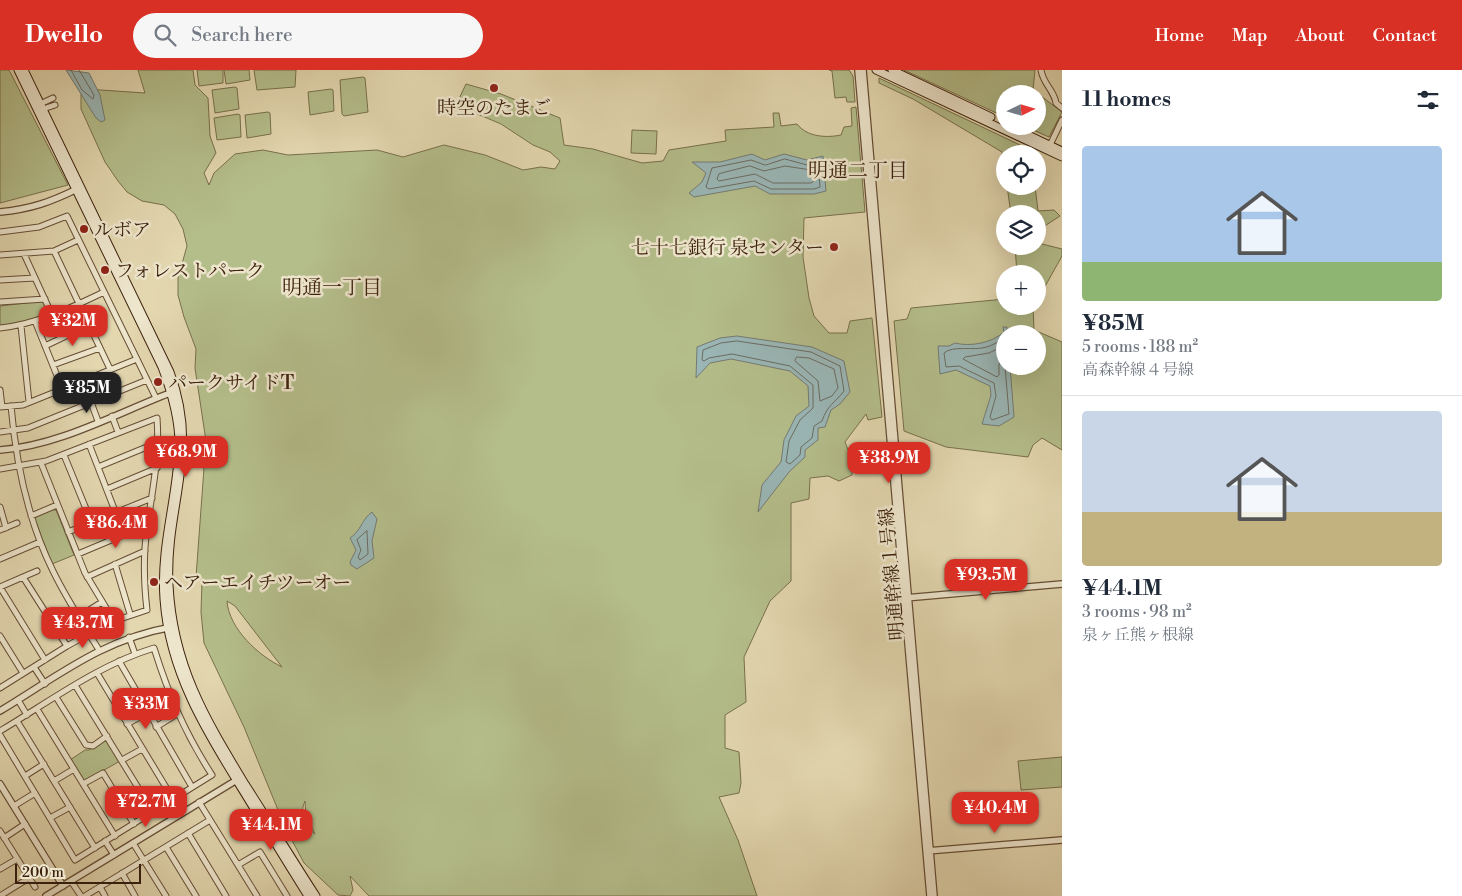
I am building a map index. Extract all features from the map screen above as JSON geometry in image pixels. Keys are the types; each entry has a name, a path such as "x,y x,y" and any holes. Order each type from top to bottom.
{"main road":[{"path":"18,70 39,106"},
{"path":"24,70 39,106 174,392 179,443 165,549 164,599 177,664 194,707 316,896"},
{"path":"876,70 1062,157"},
{"path":"892,70 996,120"},
{"path":"1029,135 1062,151"},
{"path":"239,779 308,896"}],"street":[{"path":"858,70 906,598 1062,584"},
{"name":"明通幹線１号線","path":"863,70 906,598 928,851 934,896"},
{"path":"1041,70 1044,80 1054,93 1056,104 1062,108"},
{"path":"39,106 52,98"},
{"path":"39,106 55,104"},
{"path":"1050,145 1062,120"},
{"path":"0,212 29,209 78,189"},
{"path":"0,232 39,227 67,216 156,398"},
{"path":"0,255 54,251 78,240"},
{"path":"54,251 110,369"},
{"path":"24,254 52,314"},
{"path":"0,280 35,278"},
{"path":"0,328 21,326 35,322 104,292"},
{"path":"0,302 45,299"},
{"path":"35,322 62,388"},
{"path":"45,346 89,325"},
{"path":"21,326 29,402"},
{"path":"53,365 100,348"},
{"path":"0,390 1,407 29,402 137,359"},
{"path":"0,432 28,428 147,380"},
{"path":"83,381 98,421"},
{"path":"0,450 15,449 55,438 174,392"},
{"path":"11,406 18,467 40,542 53,572 99,650"},
{"path":"112,416 118,432"},
{"path":"0,469 41,463 157,418 159,442 157,468 145,552 147,610 130,614 114,621 87,577 41,463"},
{"path":"98,467 159,442"},
{"path":"89,444 116,511"},
{"path":"64,454 91,521"},
{"path":"107,489 157,468"},
{"path":"68,532 91,521 152,498"},
{"path":"31,516 57,505"},
{"path":"0,507 6,528"},
{"path":"0,530 17,523"},
{"path":"78,554 148,525"},
{"path":"0,559 40,542"},
{"path":"87,577 145,552"},
{"path":"115,564 130,614"},
{"path":"37,571 0,587 45,660"},
{"path":"23,577 67,646"},
{"path":"78,617 102,602"},
{"path":"0,711 99,650 130,637 171,627"},
{"path":"1,686 89,634"},
{"path":"0,636 23,673"},
{"path":"130,637 135,654"},
{"path":"154,648 177,714 212,775 75,860 0,733 96,673 135,654 154,648"},
{"path":"119,661 192,787"},
{"path":"34,667 44,684"},
{"path":"96,673 173,799"},
{"path":"76,685 154,812"},
{"path":"56,697 86,745 93,746 107,736"},
{"path":"18,700 27,715"},
{"path":"37,709 114,836"},
{"path":"127,724 147,712"},
{"path":"156,727 177,714"},
{"path":"17,721 95,848"},
{"path":"122,760 142,749"},
{"path":"25,776 44,764"},
{"path":"54,781 74,769"},
{"path":"83,784 103,773 134,824"},
{"path":"46,896 239,779"},
{"path":"0,784 63,886"},
{"path":"14,806 34,793"},
{"path":"199,802 257,896"},
{"path":"164,805 172,819"},
{"path":"50,818 70,807"},
{"path":"86,896 210,820"},
{"path":"4,838 25,824"},
{"path":"0,832 35,888"},
{"path":"188,833 226,896"},
{"path":"930,896 928,851 1062,840"},
{"path":"105,842 114,855"},
{"path":"133,843 166,896"},
{"path":"166,847 196,896"},
{"path":"238,865 260,852 287,896"},
{"path":"0,869 17,859"},
{"path":"122,873 135,896"},
{"path":"0,896 29,878"},
{"path":"71,881 81,896"},
{"path":"100,887 105,896"}],"green space":[{"path":"0,70 9,70 68,185 0,203"},
{"path":"138,70 193,70 195,85 208,98 210,136 216,153 204,173 209,185 214,173 235,154 263,150 288,155 377,150 403,157 444,145 485,155 523,170 541,167 555,169 560,161 550,152 533,145 501,124 456,105 466,84 501,94 560,118 564,145 593,149 642,163 663,161 669,150 726,141 725,130 774,127 773,113 779,113 781,126 797,124 806,132 817,136 841,135 844,127 852,126 851,108 856,107 865,212 804,218 803,257 809,298 814,316 829,333 847,333 850,321 872,318 882,417 868,420 866,414 845,442 852,460 852,475 839,481 828,476 810,478 809,499 791,503 791,581 770,601 744,657 746,702 725,715 725,748 739,752 741,783 739,793 719,797 738,840 757,896 369,896 350,876 353,890 350,896 338,895 304,863 285,827 244,727 204,643 201,612 202,581 196,577 206,441 195,368 196,349 178,295 178,278 187,246 183,229 175,214 164,205 142,201 127,192 105,162 81,109 81,94 86,89 145,93","holes":["227,601 235,606 282,667 255,649 239,631 233,622","305,801 306,816 315,834 308,827 304,819 302,811"]},
{"path":"197,70 223,70 223,83 199,86"},
{"path":"224,70 249,70 250,80 226,84"},
{"path":"254,70 296,70 295,87 257,90"},
{"path":"829,70 849,70 853,76 855,102 847,102 846,97 835,98 832,71"},
{"path":"904,70 1035,70 1034,85 996,85 996,113"},
{"path":"365,78 368,112 344,116 342,114 340,80"},
{"path":"879,78 1020,145 996,145 996,148 913,99 879,83"},
{"path":"237,88 239,109 215,113 212,90"},
{"path":"333,90 334,111 310,115 308,92"},
{"path":"1046,100 1062,112 1049,137 1044,135 1046,135"},
{"path":"270,113 271,134 247,138 245,115"},
{"path":"240,115 241,137 217,140 214,118"},
{"path":"632,130 657,131 656,154 631,153"},
{"path":"1008,195 1036,195 1037,205 1010,205"},
{"path":"1046,210 1054,210 1060,216 1046,225"},
{"path":"1046,245 1062,249 1062,256 1046,285 1046,265 1016,265 1016,255 1046,255"},
{"path":"996,300 996,315 1033,315 1034,325 996,325 996,375 1046,375 1046,335 1062,342 1062,450 1042,438 1033,445 1028,457 946,447 904,431 894,321 907,319 911,308"},
{"path":"43,301 49,312 31,320 0,326 0,306"},
{"path":"56,510 74,555 52,564 35,520 36,517"},
{"path":"108,741 120,761 85,781 82,780 70,760 85,750 89,750"},
{"path":"1062,757 1062,787 1021,790 1018,761"}],"water":[{"path":"66,70 89,73 100,95 105,120 101,122 96,118"},
{"path":"752,154 765,160 784,154 807,160 823,156 826,191 814,194 770,194 755,186 694,197 689,193 702,182 706,173 692,162 720,162"},
{"path":"737,336 812,347 844,361 850,392 840,404 831,410 825,427 818,428 818,440 805,450 805,457 789,472 758,512 762,485 781,462 784,440 796,416 809,406 808,386 790,371 731,359 710,363 696,378 697,347 720,338"},
{"path":"996,338 996,375 1011,375 1014,417 999,426 982,424 991,395 990,386 956,370 940,374 938,346 949,346 955,343 974,344"},
{"path":"372,512 377,519 372,541 374,558 357,569 350,562 356,550 350,538"}],"place":[{"name":"時空のたまご","path":"494,88"},
{"name":"ルボア","path":"84,229"},
{"name":"七十七銀行 泉センター","path":"834,247"},
{"name":"フォレストパーク","path":"105,270"},
{"name":"パークサイドT","path":"158,382"},
{"name":"ヘアーエイチツーオー","path":"154,582"}],"district":[{"name":"明通二丁目","path":"858,170"},
{"name":"明通一丁目","path":"332,287"}]}
